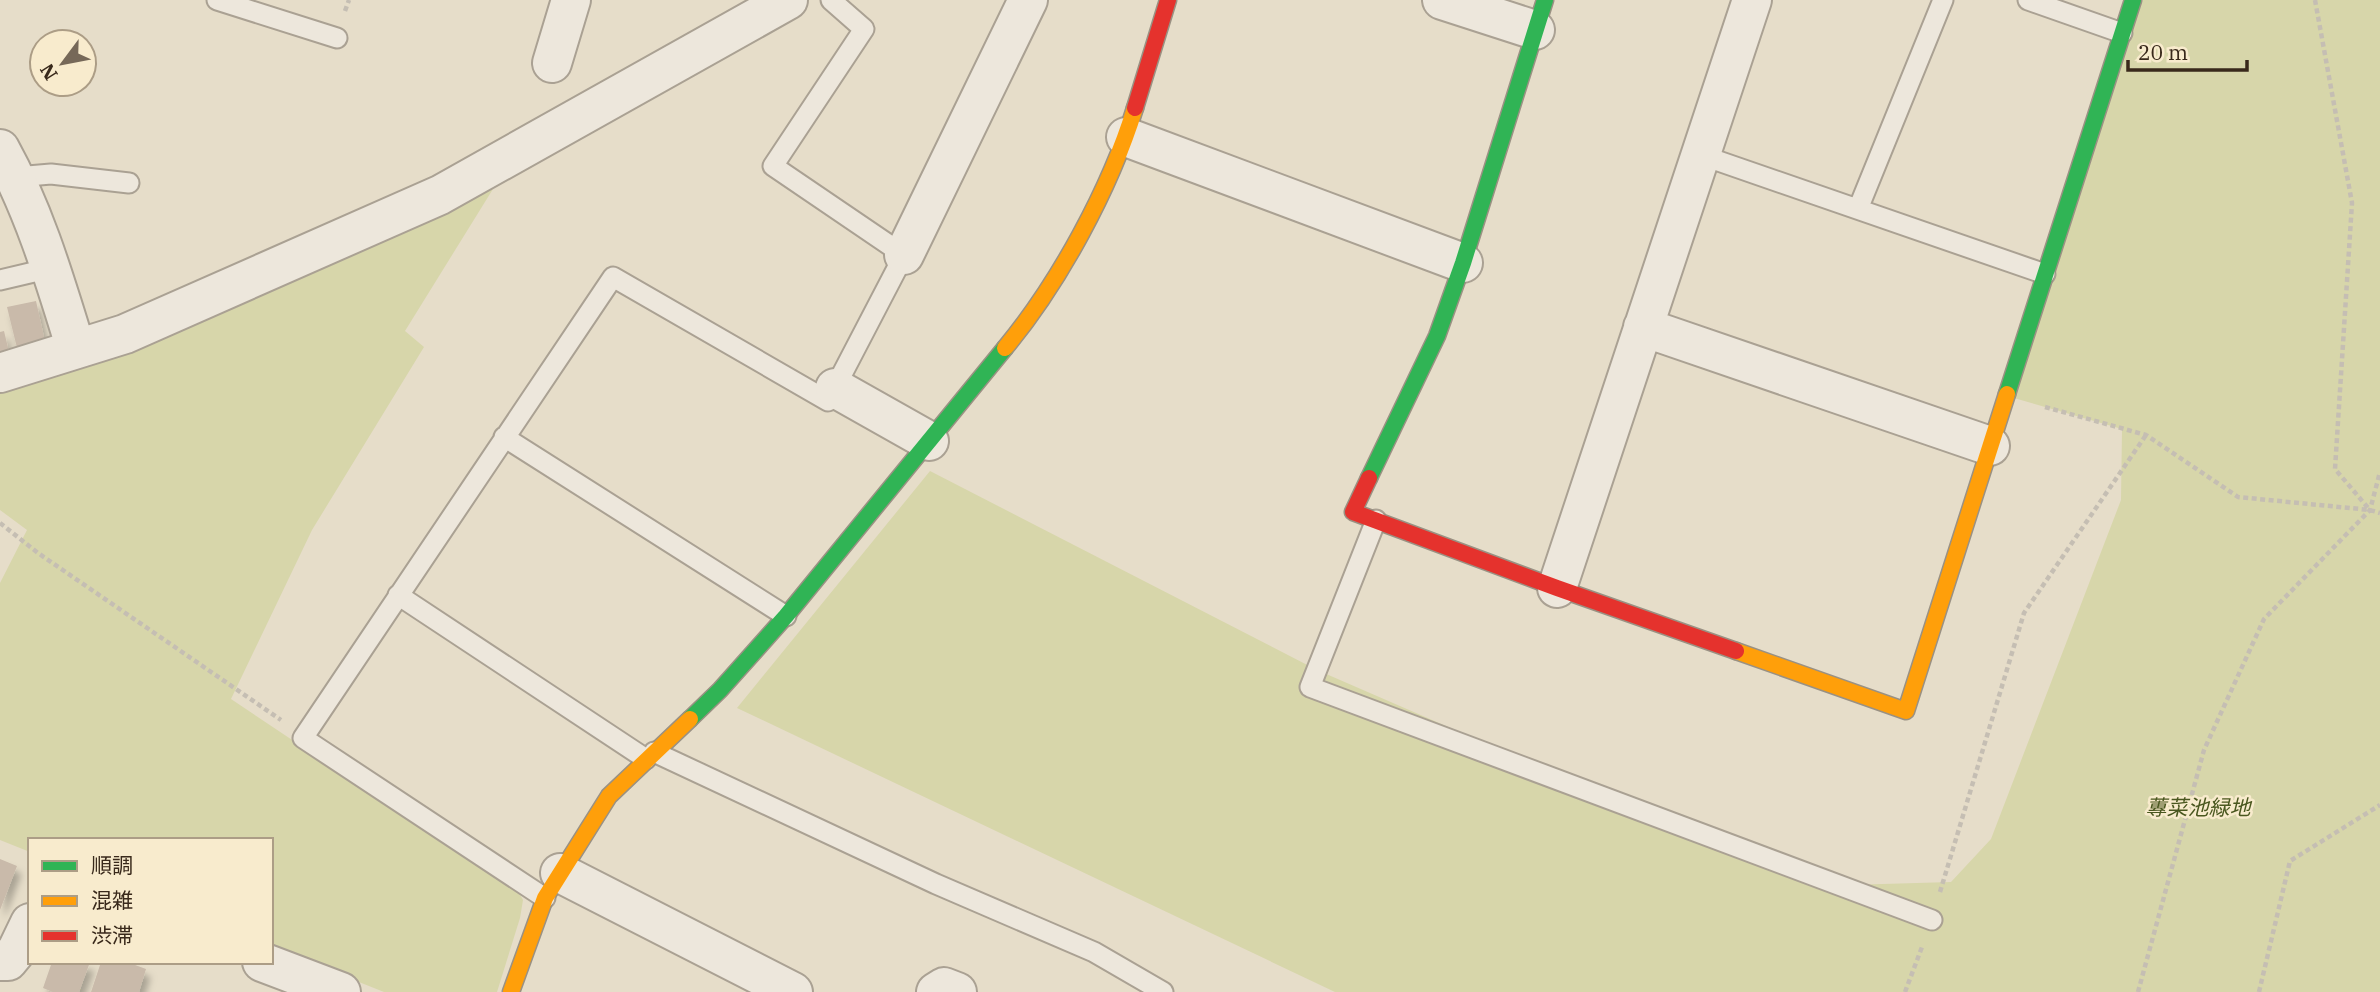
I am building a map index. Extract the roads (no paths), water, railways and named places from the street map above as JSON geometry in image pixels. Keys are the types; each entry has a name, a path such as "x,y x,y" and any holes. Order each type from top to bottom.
{"street":[{"path":"552,63 572,0"},
{"path":"0,373 125,334 440,195 788,0"},
{"path":"904,255 1028,0"},
{"path":"511,992 552,886 609,796 720,690 786,616 1034,313 1079,237 1126,137 1168,0"},
{"path":"1442,0 1540,15 1463,263 1437,336 1353,512 1906,711 2133,0"},
{"path":"1558,588 1752,0"},
{"path":"1126,137 1463,263"},
{"path":"8,163 51,268 76,349"},
{"path":"1643,327 1990,446"},
{"path":"835,388 929,440"},
{"path":"552,886 793,992"},
{"path":"0,961 8,961 18,950 28,928"},
{"path":"267,964 341,992"},
{"path":"936,992 944,988 957,992"}],"lane":[{"path":"217,0 337,38"},
{"path":"552,886 303,738 613,276 828,401 904,255 773,166 864,29 831,0"},
{"path":"1858,209 1943,0"},
{"path":"2028,0 2123,33"},
{"path":"1701,155 2045,274"},
{"path":"8,163 51,174 130,183"},
{"path":"0,280 51,268"},
{"path":"504,437 786,616"},
{"path":"1376,520 1310,687 1932,920"},
{"path":"398,595 650,756 1094,952 1163,992"}],"park label":[{"name":"蓴菜池緑地","path":"2198,808"}]}
